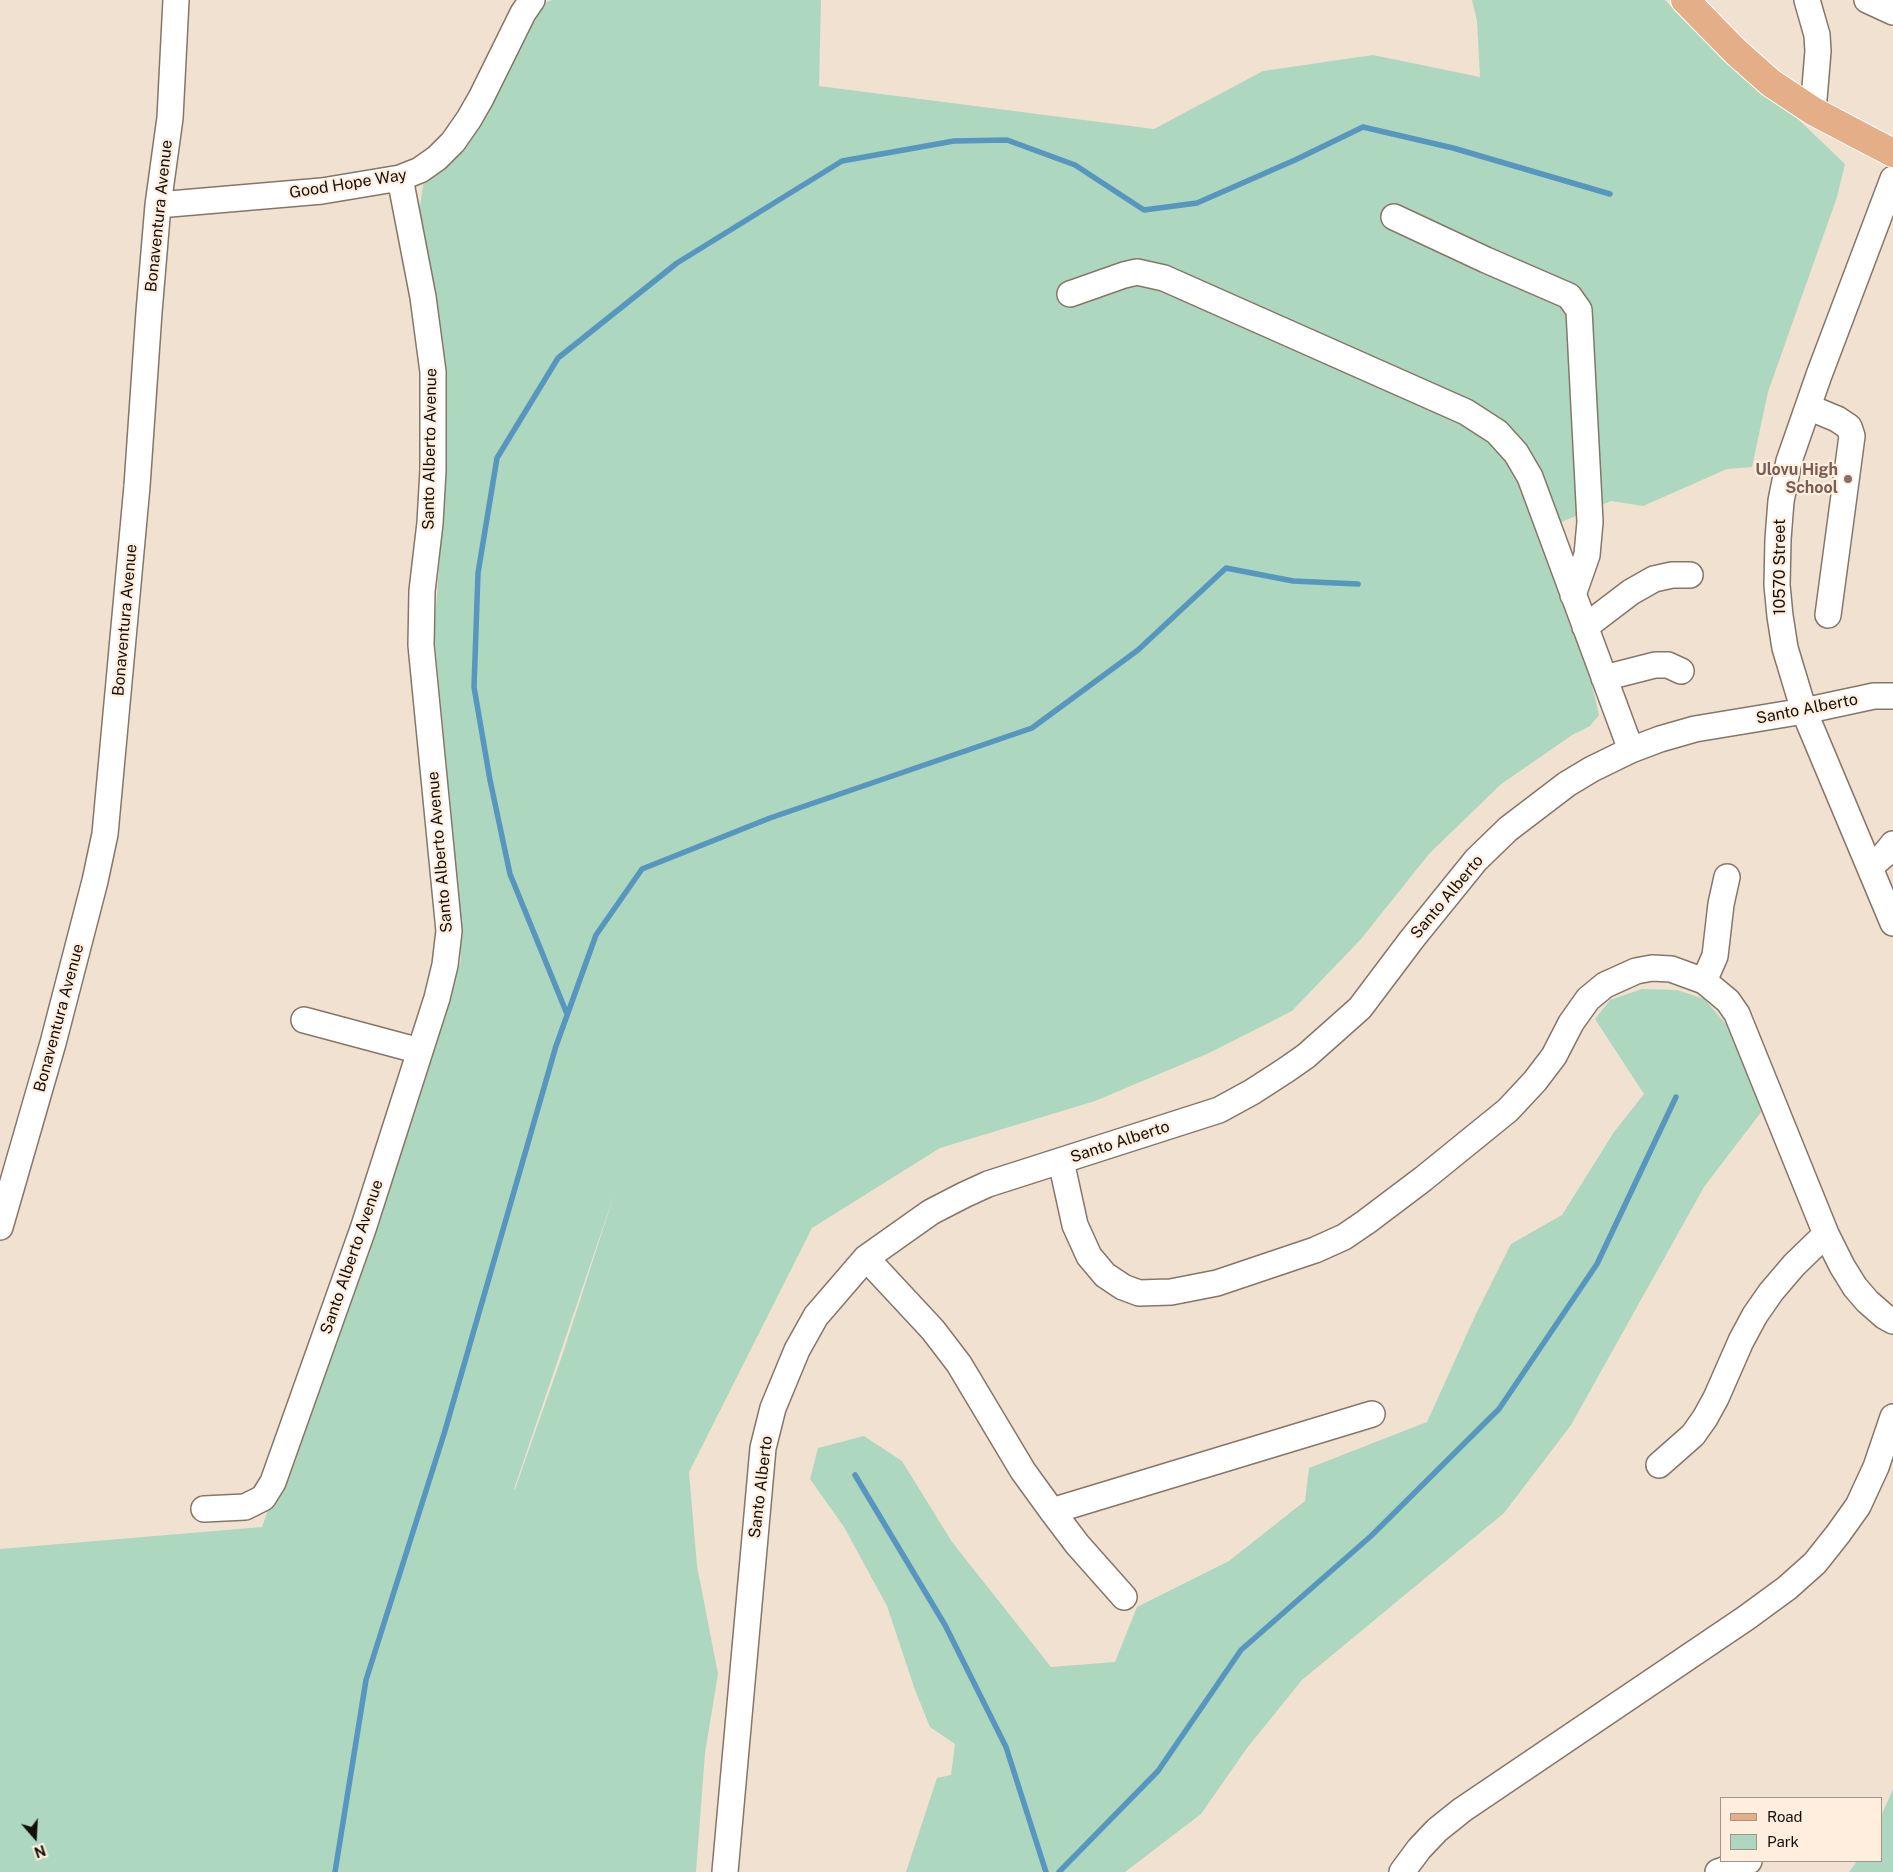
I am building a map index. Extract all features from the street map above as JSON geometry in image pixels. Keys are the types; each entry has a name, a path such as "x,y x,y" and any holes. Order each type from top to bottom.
{"main road":[{"path":"1685,0 1736,52 1771,83 1813,111 1893,153"}],"street":[{"name":"Bonaventura Avenue","path":"0,1226 64,1001 105,834 137,486 158,205 170,118 176,0"},
{"name":"Good Hope Way","path":"158,205 322,191 400,178 420,170 437,158 453,142 481,98 523,13 532,0"},
{"path":"1806,0 1817,35 1818,51 1813,111"},
{"path":"1867,0 1893,12"},
{"name":"Santo Alberto Avenue","path":"204,1509 245,1506 262,1498 273,1482 363,1230 437,998 445,965 448,931 421,645 422,591 430,522 433,470 432,372 423,297 400,178"},
{"name":"10570 Street","path":"1893,179 1789,461 1781,501 1778,548 1780,616 1785,648 1804,711 1893,923"},
{"path":"1394,217 1568,296 1579,310 1590,522 1587,554 1573,595"},
{"path":"1070,294 1124,274 1137,272 1164,278 1466,412 1497,432 1516,454 1530,477 1631,750"},
{"path":"1808,407 1838,419 1849,427 1852,436 1828,615"},
{"path":"1584,627 1631,592 1654,579 1672,575 1690,575"},
{"path":"1604,678 1655,665 1668,665 1681,671"},
{"name":"Santo Alberto","path":"725,1872 763,1448 773,1408 797,1350 816,1316 866,1258 931,1212 964,1195 988,1184 1219,1110 1252,1092 1306,1056 1360,1008 1412,939 1476,860 1508,829 1567,784 1631,750 1695,729 1804,711 1874,696 1893,696"},
{"path":"1870,867 1893,844"},
{"path":"1704,981 1715,956 1727,877"},
{"path":"1061,1161 1075,1225 1089,1256 1105,1275 1123,1287 1139,1293 1172,1292 1217,1283 1315,1250 1344,1237 1366,1222 1423,1179 1508,1110 1522,1096 1554,1056 1571,1023 1588,999 1605,985 1636,971 1652,968 1671,969 1704,981 1728,1001 1738,1014 1826,1234 1842,1266 1856,1287 1884,1316 1893,1321"},
{"path":"304,1020 420,1050"},
{"path":"1659,1465 1693,1435 1705,1418 1741,1341 1755,1315 1771,1292 1794,1265 1826,1234"},
{"path":"866,1258 933,1330 959,1364 1024,1471 1052,1511 1077,1544 1124,1597"},
{"path":"1052,1511 1372,1414"},
{"path":"1402,1872 1425,1842 1462,1810 1746,1618 1801,1576 1815,1563 1858,1506 1876,1467 1893,1417"},
{"path":"1718,1872 1746,1862"}],"green space":[{"path":"552,0 821,0 819,86 1154,129 1263,71 1373,55 1480,77 1477,21 1472,0 1665,0 1722,58 1799,120 1845,164 1837,197 1768,392 1752,467 1727,469 1643,506 1611,501 1540,531 1590,676 1599,715 1590,726 1572,735 1500,785 1429,854 1361,939 1292,1011 1209,1053 1095,1101 940,1148 812,1228 689,1472 697,1566 718,1674 705,1753 696,1872 0,1872 0,1549 262,1527 397,1151 461,960 446,759 434,633 441,542 443,434 419,214 423,185 454,153 541,4","holes":["615,1192 562,1356 514,1489"]},
{"path":"1642,989 1677,990 1704,999 1726,1024 1765,1107 1704,1187 1571,1425 1504,1513 1302,1680 1247,1748 1201,1814 1125,1872 906,1872 937,1778 951,1775 955,1744 930,1727 915,1690 887,1606 844,1527 810,1479 818,1448 864,1436 902,1461 952,1542 1051,1667 1115,1662 1137,1607 1229,1561 1305,1501 1309,1468 1427,1422 1475,1316 1511,1244 1562,1215 1614,1132 1644,1094 1595,1019 1610,1000"},
{"path":"1893,1789 1893,1872 1849,1872 1856,1862 1883,1862 1883,1812"}],"waterway":[{"path":"567,1014 510,874 490,780 474,687 478,573 497,458 558,358 677,263 842,161 954,141 1007,140 1075,165 1144,210 1197,203 1295,160 1363,127 1453,148 1610,194"},
{"path":"335,1872 366,1680 444,1434 556,1046 596,935 642,869 770,818 1032,728 1138,650 1226,568 1293,581 1358,584"},
{"path":"1059,1872 1158,1771 1241,1650 1371,1536 1499,1409 1597,1264 1676,1097"},
{"path":"855,1475 945,1625 1006,1747 1046,1872"}],"place":[{"name":"Ulovu High School","path":"1848,479"}]}
